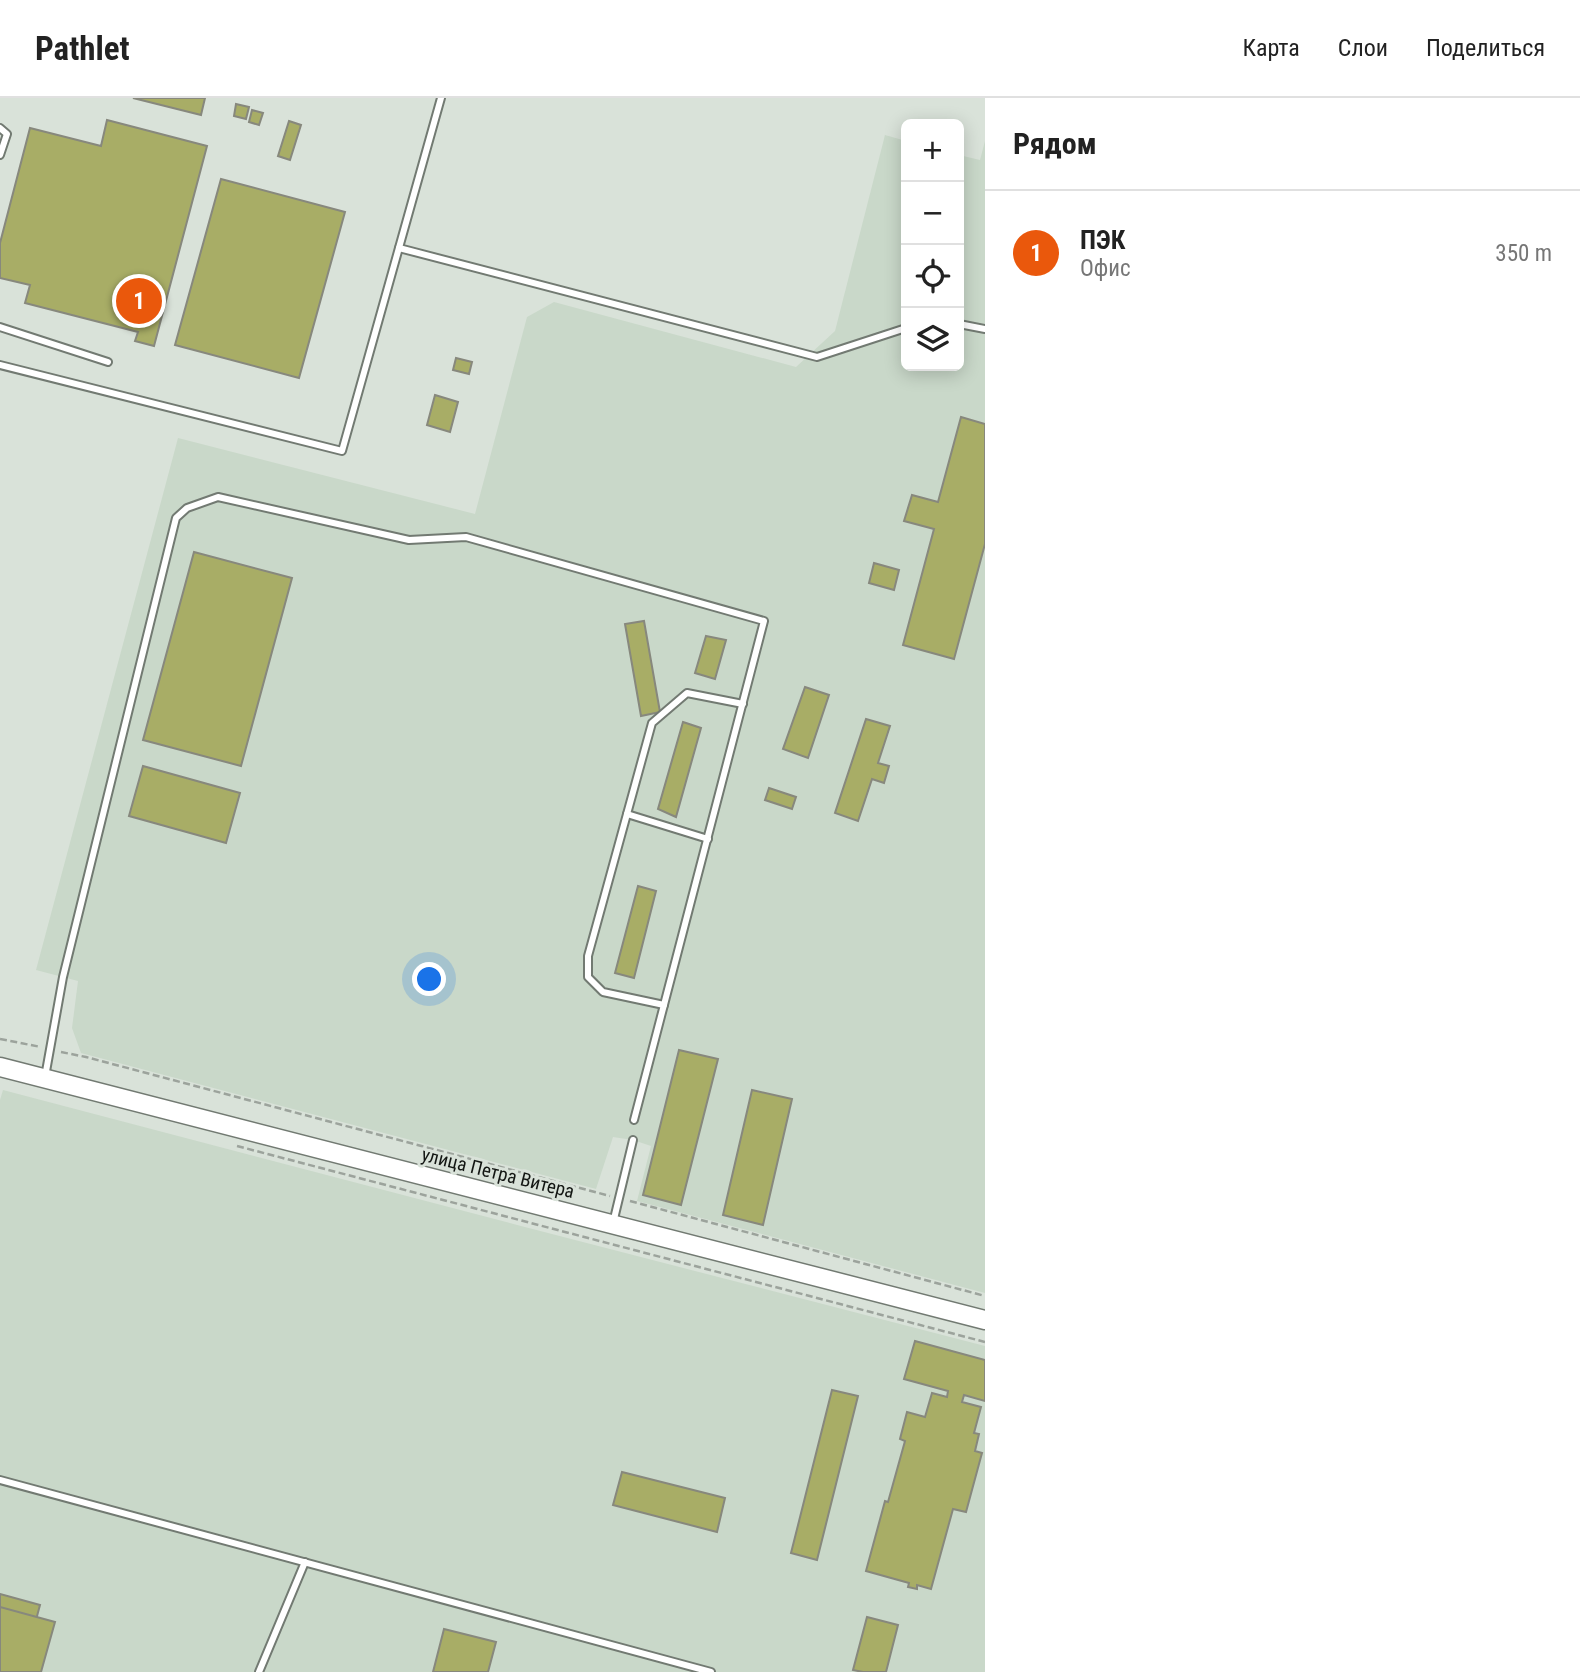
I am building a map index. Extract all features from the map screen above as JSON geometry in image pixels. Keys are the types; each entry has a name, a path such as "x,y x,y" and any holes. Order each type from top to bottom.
{"main road":[{"name":"улица Петра Витера","path":"0,1068 985,1320"}],"lane":[{"path":"0,365 342,451 442,98"},
{"path":"0,128 7,134 0,155"},
{"path":"399,248 817,357 901,330"},
{"path":"964,325 985,329"},
{"path":"0,327 108,362"},
{"path":"44,1079 63,977 176,519 187,508 218,497 409,540 466,537 764,621 634,1120"},
{"path":"664,1005 603,992 588,977 588,956 652,723 687,693 743,704"},
{"path":"627,814 708,839"},
{"path":"612,1224 633,1140"},
{"path":"0,1480 711,1672"},
{"path":"259,1672 305,1562"}],"path":[{"path":"0,1039 99,1060 985,1296"},
{"path":"233,1144 985,1342"}],"shaded area":[{"path":"885,135 901,140 901,371 964,371 964,156 980,160 985,141 985,1293 637,1201 651,1146 633,1140 613,1137 596,1189 81,1053 72,1028 78,981 36,970 178,438 475,514 527,317 554,302 796,367 835,331"},
{"path":"3,1090 985,1346 985,1672 0,1672 0,1100"}],"building":[{"path":"133,98 205,98 201,115"},
{"path":"236,104 249,107 246,119 234,116"},
{"path":"252,110 263,113 259,125 249,122"},
{"path":"107,120 207,146 154,346 135,341 138,332 25,303 30,285 0,278 0,243 30,128 101,146"},
{"path":"289,121 301,125 290,160 278,156"},
{"path":"221,179 345,212 299,378 175,345"},
{"path":"456,358 472,362 469,374 453,370"},
{"path":"435,395 458,402 450,432 427,425"},
{"path":"961,417 985,424 985,544 954,659 903,645 934,529 904,521 912,495 938,502"},
{"path":"194,552 292,578 241,766 143,740"},
{"path":"874,563 899,570 894,590 869,583"},
{"path":"644,621 660,712 641,716 625,624"},
{"path":"706,636 726,640 715,679 695,673"},
{"path":"805,687 829,695 808,758 783,749"},
{"path":"866,719 890,726 878,763 889,766 884,783 872,779 858,821 835,813"},
{"path":"683,722 701,728 676,817 658,809"},
{"path":"143,766 240,793 226,843 129,816"},
{"path":"769,788 796,797 792,809 765,800"},
{"path":"638,886 656,891 634,978 615,973"},
{"path":"679,1050 718,1059 681,1205 643,1195"},
{"path":"752,1090 792,1099 763,1225 723,1215"},
{"path":"915,1341 985,1360 985,1401 964,1395 962,1402 981,1407 974,1433 979,1434 975,1451 982,1453 966,1512 953,1509 931,1589 917,1585 917,1589 908,1587 909,1583 866,1571 905,1441 900,1439 907,1412 925,1417 932,1393 947,1397 948,1391 904,1379"},
{"path":"832,1390 858,1396 817,1560 791,1553"},
{"path":"622,1472 725,1498 717,1532 613,1505"},
{"path":"0,1594 40,1605 22,1672 0,1672"},
{"path":"0,1607 55,1622 41,1672 0,1672"},
{"path":"867,1617 898,1625 886,1672 853,1670"},
{"path":"444,1629 496,1642 488,1672 433,1672"}],"place":[{"name":"ПЭК","path":"139,301"}]}
